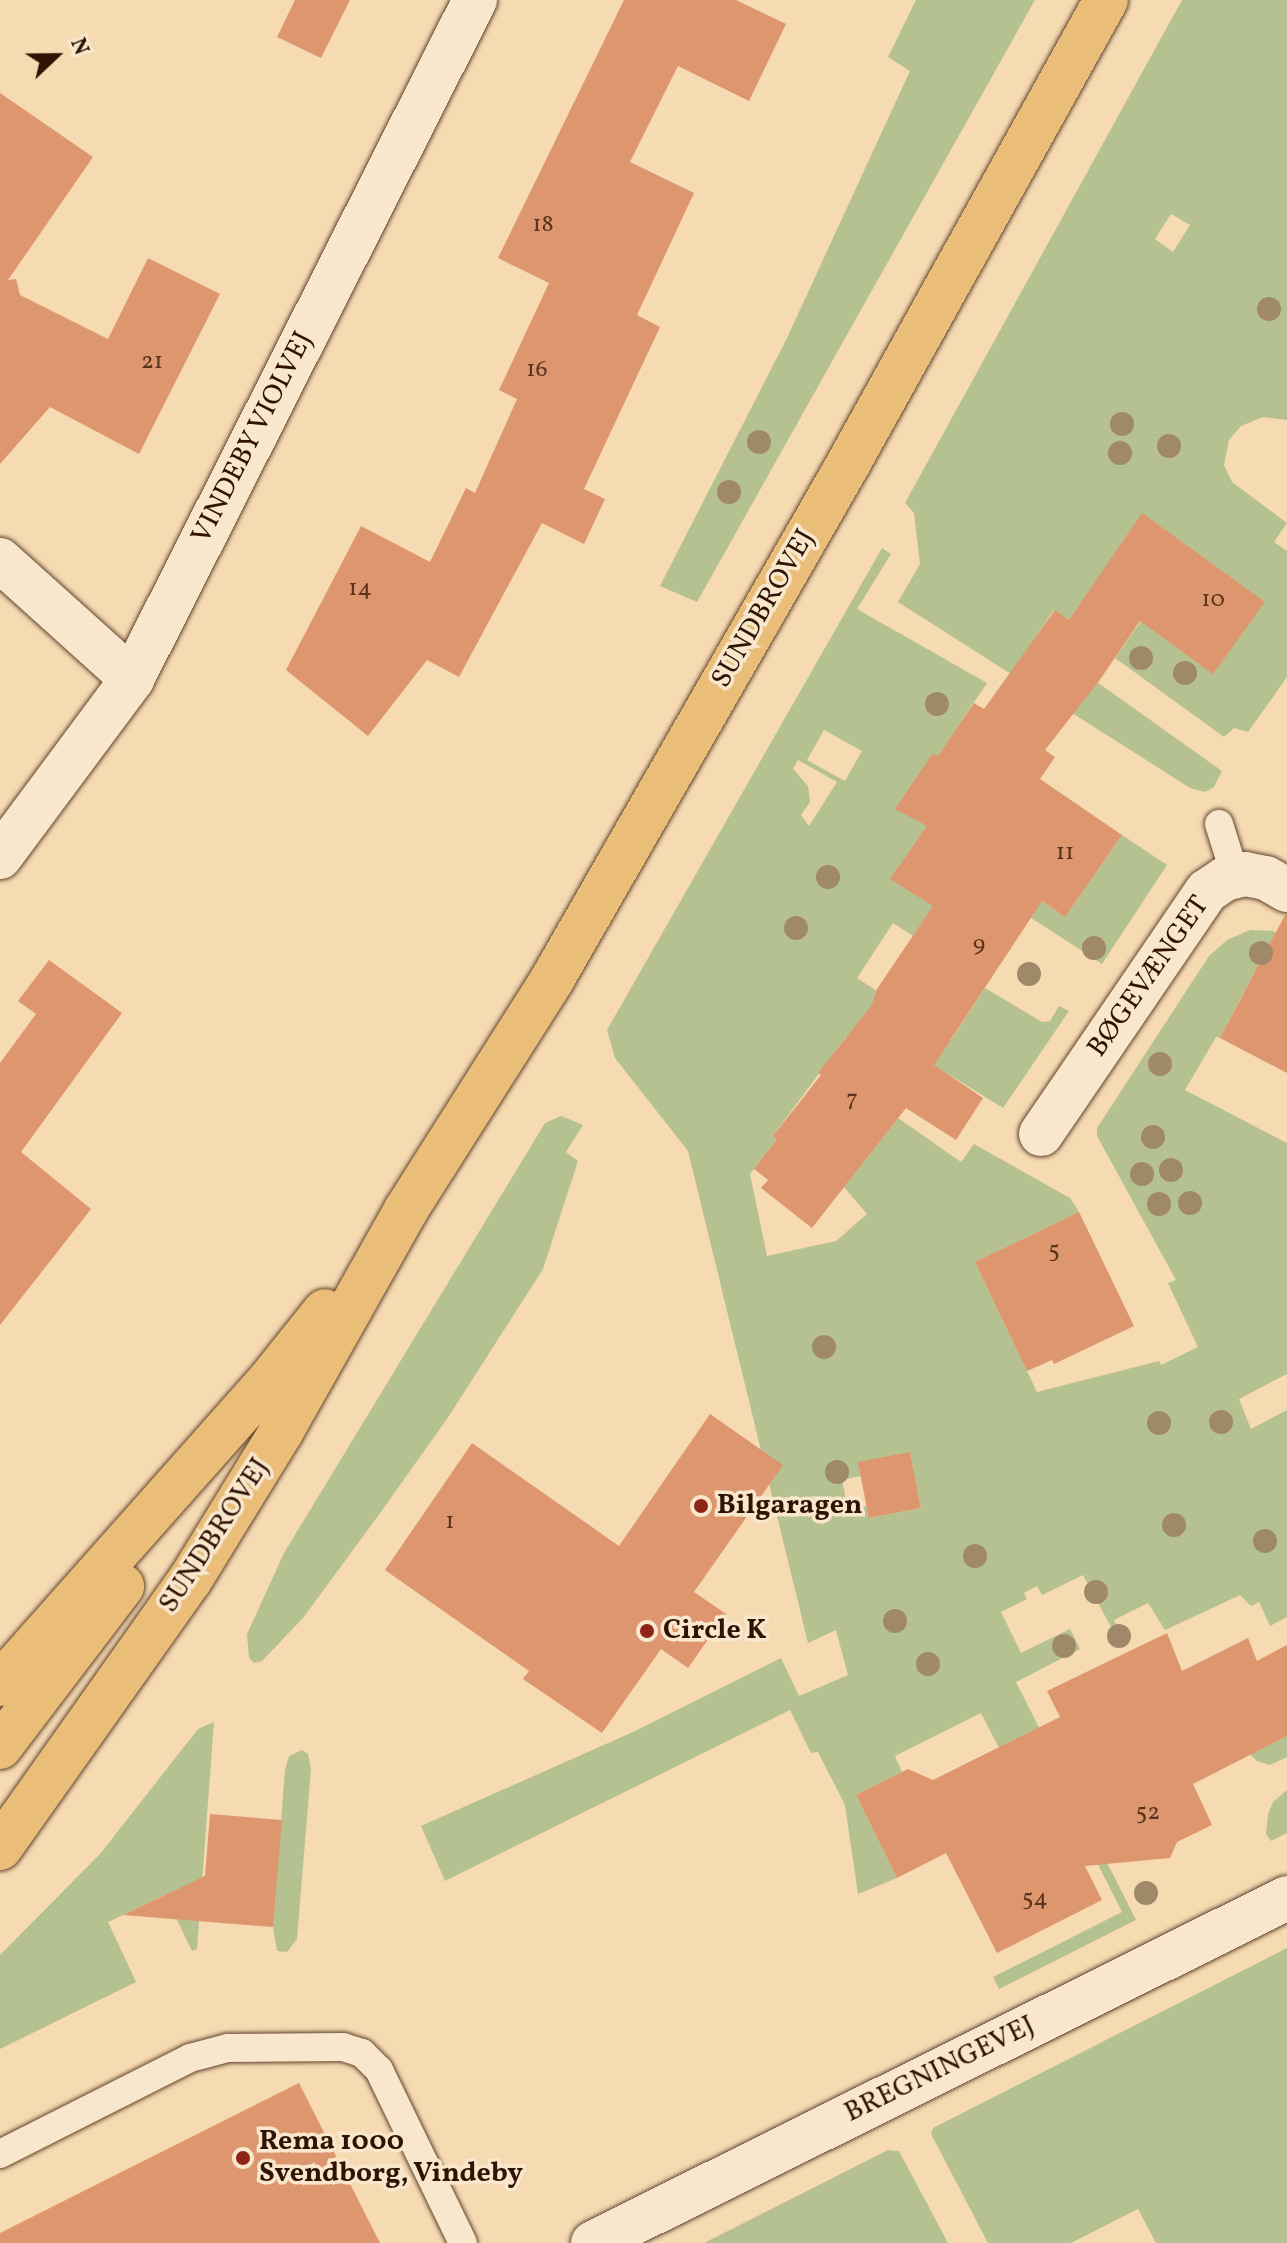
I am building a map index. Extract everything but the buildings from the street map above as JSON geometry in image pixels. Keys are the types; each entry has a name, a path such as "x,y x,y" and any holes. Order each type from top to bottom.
{"main road":[{"name":"SUNDBROVEJ","path":"0,1848 190,1580 281,1432 406,1210 553,978 847,466 1106,0"},
{"name":"SUNDBROVEJ","path":"0,1684 273,1376 406,1210"},
{"path":"0,1747 141,1560 273,1376"}],"street":[{"name":"VINDEBY VIOLVEJ","path":"0,857 132,679 475,0"},
{"path":"0,560 132,679"},
{"name":"BØGEVÆNGET","path":"1041,1134 1207,891 1235,875 1257,875 1287,890"},
{"name":"BREGNINGEVEJ","path":"593,2243 1287,1898"}],"lane":[{"path":"1219,824 1235,875"},
{"path":"0,2154 190,2058 212,2052 272,2047 352,2049 379,2070 463,2243"}],"green space":[{"path":"916,0 1035,0 697,602 660,586 787,338 910,71 888,57"},
{"path":"1182,0 1287,0 1287,420 1263,417 1241,426 1229,440 1224,465 1232,482 1287,523 1274,542 1287,551 1287,677 1248,732 1234,728 1224,737 1115,658 1141,621 1264,603 1143,514 1069,620 1054,610 1035,638 1222,771 1214,787 1205,792 1190,788 898,602 920,564 914,513 905,503","holes":["1171,214 1190,225 1173,252 1155,239"]},
{"path":"882,548 891,554 857,609 987,683 956,729 959,732 900,804 1065,917 1122,835 1167,865 1102,964 993,893 944,901 919,940 893,923 857,978 951,1040 985,988 1042,1022 1050,1021 1059,1006 1069,1011 1003,1108 938,1068 921,1094 846,1037 773,1136 777,1139 750,1174 767,1256 836,1241 867,1214 844,1187 898,1118 961,1162 974,1144 1070,1198 1079,1212 975,1262 1037,1392 1159,1361 1161,1365 1198,1347 1168,1283 1176,1280 1097,1136 1097,1128 1209,956 1227,940 1250,930 1273,931 1287,938 1254,973 1220,1038 1216,1037 1185,1090 1287,1143 1287,1374 1239,1399 1251,1429 1287,1410 1287,1617 1270,1626 1259,1602 1251,1606 1240,1595 1165,1630 1148,1603 1114,1620 1126,1646 1111,1627 1083,1575 1042,1595 1037,1586 1024,1593 1027,1599 1001,1612 1021,1653 1070,1629 1080,1649 1016,1682 1136,1920 999,1989 993,1977 1122,1912 1031,1732 999,1748 981,1713 895,1756 902,1772 856,1795 897,1878 858,1894 845,1805 818,1752 811,1753 790,1710 445,1881 421,1826 633,1732 781,1658 799,1696 848,1675 836,1630 808,1643 688,1151 615,1058 607,1030","holes":["824,730 862,751 845,781 807,760","798,760 837,782 809,826 801,815 810,802 808,786 793,769","910,1453 921,1508 870,1518 867,1506 848,1510 842,1480 861,1476 859,1463"]},
{"path":"561,1116 583,1125 566,1152 578,1161 543,1269 449,1416 378,1516 303,1618 262,1661 254,1663 249,1658 247,1634 284,1553 545,1123"},
{"path":"214,1722 197,1949 192,1951 165,1895 108,1922 136,1982 0,2049 0,1955 100,1854 198,1729"},
{"path":"1287,1736 1287,1757 1270,1765 1257,1761 1244,1749 1255,1752"},
{"path":"302,1750 308,1754 311,1769 297,1939 287,1952 277,1951 273,1927 285,1770 289,1756"},
{"path":"1287,1790 1287,1833 1271,1841 1266,1834 1268,1814 1273,1802"},
{"path":"1287,1948 1287,2243 1156,2243 1138,2209 1071,2243 988,2243 931,2134 933,2128"},
{"path":"888,2150 899,2151 948,2243 704,2243"}],"place":[{"name":"Bilgaragen","path":"701,1506"},
{"name":"Circle K","path":"647,1631"},
{"name":"Rema 1000 Svendborg, Vindeby","path":"243,2158"}]}
